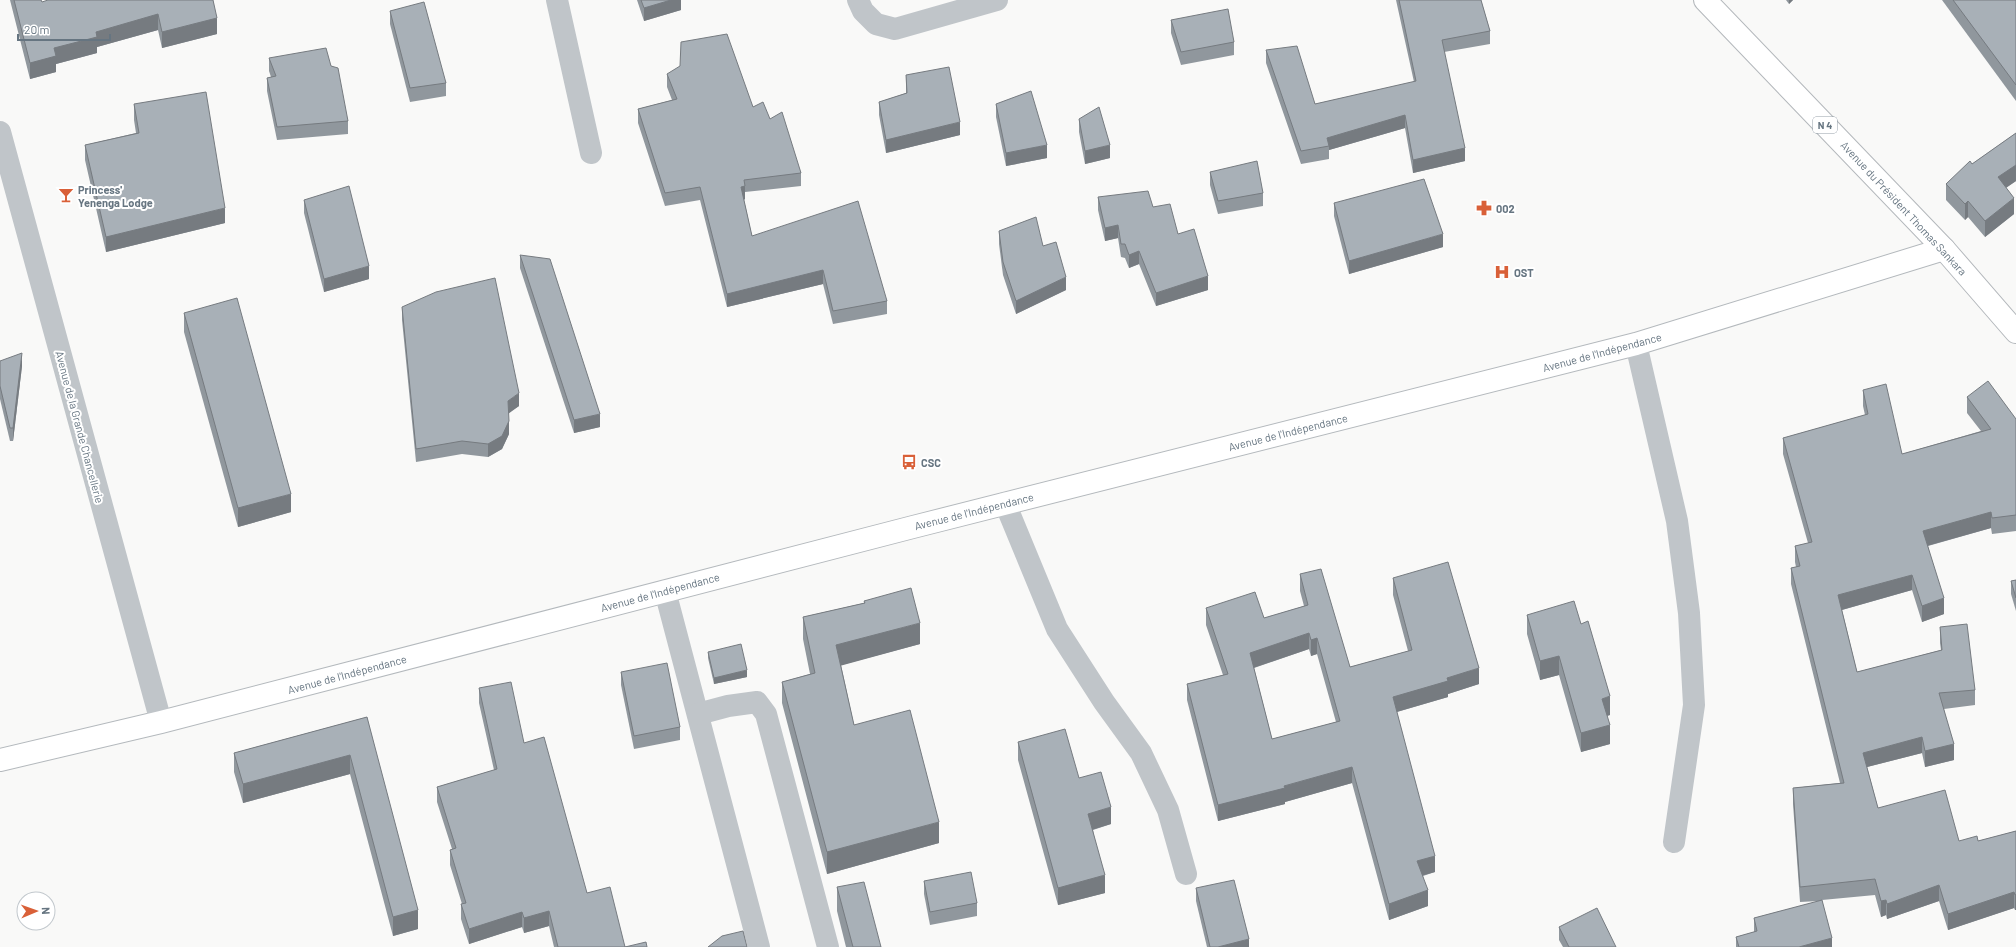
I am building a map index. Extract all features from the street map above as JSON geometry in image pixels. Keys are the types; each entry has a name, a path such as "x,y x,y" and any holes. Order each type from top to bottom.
{"main road":[{"name":"Avenue du Président Thomas Sankara","path":"1705,0 1944,249 2016,332"},
{"name":"Avenue de l'Indépendance","path":"0,760 161,722 1006,503 1636,344 1944,249"}],"street":[{"path":"557,0 591,153"},
{"path":"858,0 863,11 876,24 895,29 997,0"},
{"name":"Avenue de la Grande Chancellerie","path":"0,132 161,722"},
{"path":"1636,344 1676,521 1689,613 1694,705 1674,842"},
{"path":"1006,503 1056,629 1104,702 1141,752 1168,810 1186,874"},
{"path":"665,591 759,947"},
{"path":"698,714 728,706 757,702 766,714 828,947"}],"building":[{"path":"14,0 41,0 42,2 48,0 213,0 217,18 162,32 158,14 96,32 97,37 54,48 56,56 30,63"},
{"path":"641,0 671,0 644,8"},
{"path":"1399,0 1481,0 1490,31 1442,40 1465,148 1413,160 1405,115 1327,138 1329,146 1301,151 1266,50 1297,46 1315,104 1416,81"},
{"path":"1953,0 2016,0 2016,85"},
{"path":"424,2 446,83 410,88 390,11"},
{"path":"1228,9 1234,42 1181,52 1171,20"},
{"path":"727,34 753,107 763,102 770,119 782,112 801,173 744,180 745,186 741,187 752,236 858,201 887,301 833,311 823,270 727,294 700,187 665,193 638,109 677,99 667,74 680,66 681,42"},
{"path":"326,48 331,66 338,68 348,121 277,127 267,78 276,76 269,58"},
{"path":"949,67 960,122 886,140 879,102 907,93 906,75"},
{"path":"1031,91 1047,145 1006,153 996,104"},
{"path":"206,92 225,208 106,237 85,145 139,133 134,104"},
{"path":"1099,107 1110,145 1085,151 1079,119"},
{"path":"2016,133 2016,165 1998,177 2014,198 1985,221 1968,201 1965,204 1946,184 1970,161 1972,164"},
{"path":"1257,161 1263,193 1218,201 1210,172"},
{"path":"1424,179 1443,234 1349,261 1334,203"},
{"path":"349,186 369,266 324,279 304,200"},
{"path":"1148,191 1153,207 1170,204 1178,234 1194,229 1208,276 1156,293 1139,251 1129,255 1125,244 1121,244 1118,225 1105,228 1098,197"},
{"path":"1036,217 1043,246 1056,242 1066,277 1016,301 1003,262 999,231"},
{"path":"520,255 550,259 600,414 574,420"},
{"path":"495,278 519,393 508,401 509,421 502,436 488,444 462,441 416,449 402,307 436,292"},
{"path":"237,298 291,494 238,508 184,313"},
{"path":"22,353 13,428 10,428 0,386 0,361"},
{"path":"1988,381 2016,419 2016,515 1992,518 1991,512 1923,531 1944,598 1922,606 1912,575 1838,595 1857,672 1942,650 1940,627 1967,624 1975,690 1939,693 1954,744 1925,751 1922,737 1863,753 1878,808 1945,790 1959,841 1977,836 1978,841 2016,831 2016,894 2015,895 2014,892 1948,914 1939,885 1887,904 1886,900 1881,901 1875,879 1800,887 1793,788 1844,783 1791,568 1800,566 1795,546 1812,542 1783,438 1868,414 1863,390 1886,384 1902,454 1991,429 1967,397"},
{"path":"1448,562 1479,668 1447,678 1448,681 1393,697 1435,856 1417,861 1428,890 1389,904 1352,767 1284,786 1285,788 1218,805 1187,684 1228,674 1206,608 1255,592 1264,618 1308,605 1300,574 1321,569 1350,667 1412,650 1393,578","holes":["1309,633 1311,640 1317,638 1340,721 1272,739 1250,653"]},
{"path":"2016,580 2016,598 2011,581"},
{"path":"911,588 920,623 836,645 854,725 910,710 939,822 827,852 782,682 815,673 803,617 865,603 864,601"},
{"path":"1574,601 1581,624 1588,621 1610,696 1602,699 1610,725 1581,733 1559,656 1540,661 1527,615"},
{"path":"741,644 747,670 714,678 708,652"},
{"path":"667,663 680,727 634,736 621,672"},
{"path":"511,682 524,743 544,737 587,893 610,887 625,947 558,947 549,911 524,918 522,912 469,929 461,904 466,903 450,850 456,848 437,787 497,769 479,688"},
{"path":"367,717 418,910 393,917 350,755 243,784 234,753"},
{"path":"1065,729 1079,778 1101,772 1111,807 1088,814 1105,875 1058,888 1018,742"},
{"path":"971,872 977,903 930,912 924,881"},
{"path":"1234,880 1249,939 1218,947 1210,947 1196,888"},
{"path":"864,882 881,947 853,947 837,887"},
{"path":"1822,900 1832,938 1799,947 1739,947 1736,937 1757,931 1754,918"},
{"path":"1597,908 1616,947 1569,947 1559,927"},
{"path":"743,931 747,947 708,947 722,936"},
{"path":"646,942 647,947 625,947"}],"place":[{"name":"Princess' Yenenga Lodge","path":"66,195"},
{"name":"002","path":"1484,208"},
{"name":"OST","path":"1502,272"},
{"name":"CSC","path":"909,462"}]}
